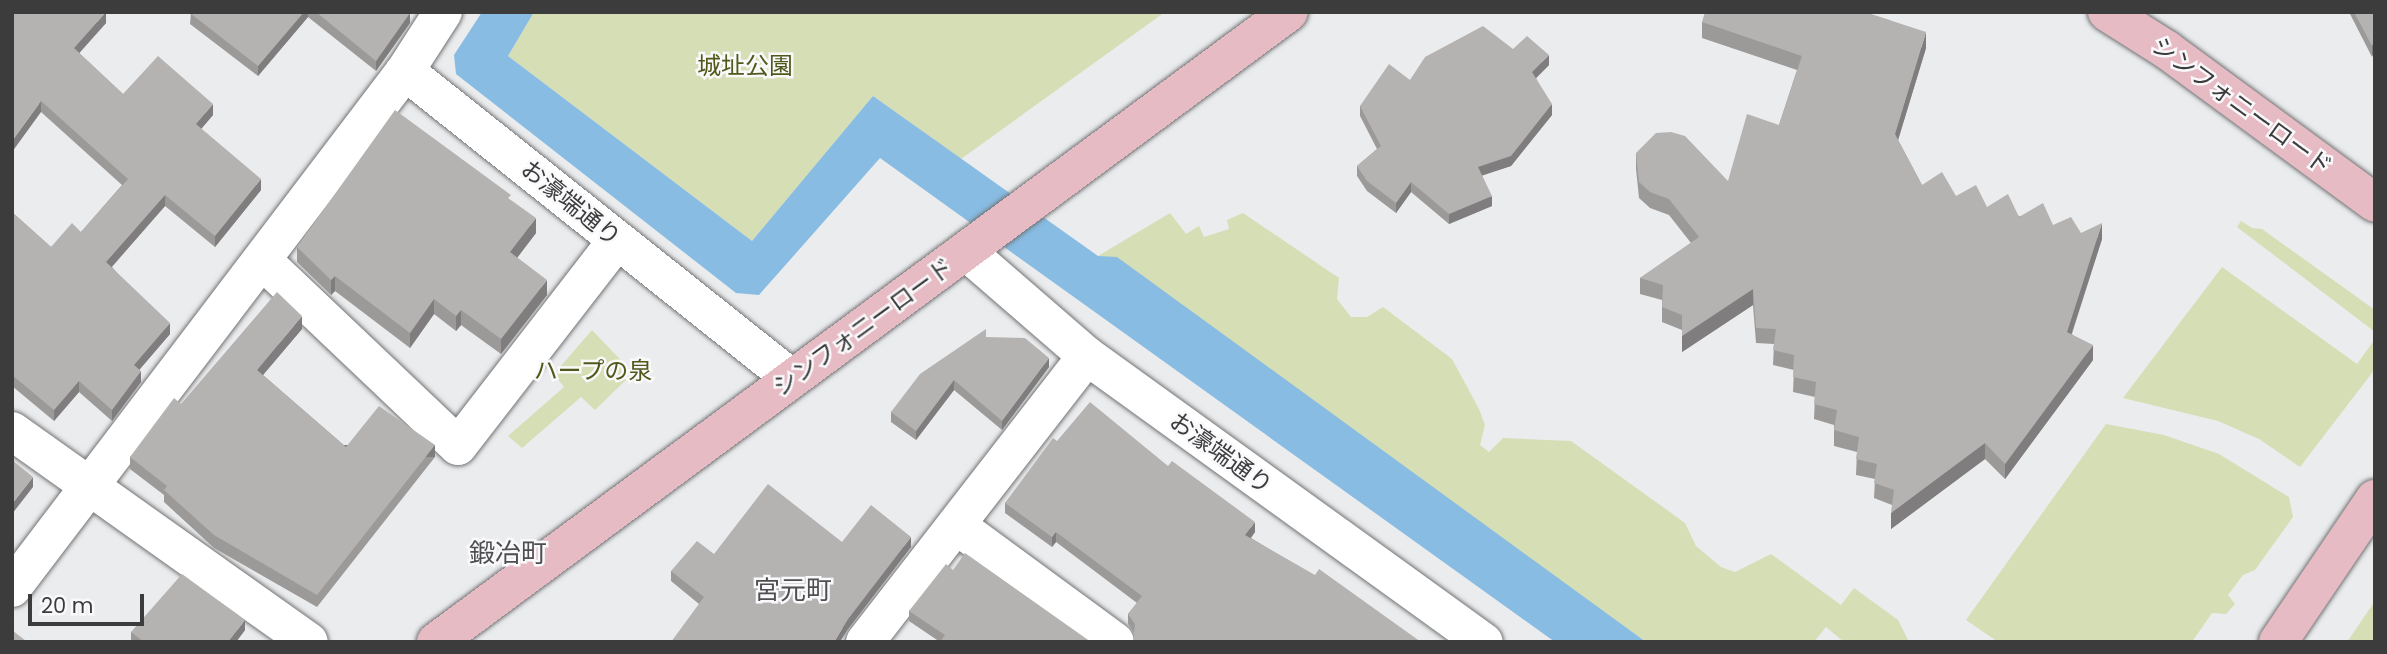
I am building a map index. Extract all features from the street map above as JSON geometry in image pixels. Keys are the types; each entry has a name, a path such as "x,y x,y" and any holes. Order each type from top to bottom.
{"main road":[{"name":"シンフォニーロード","path":"436,642 1289,12"},
{"name":"シンフォニーロード","path":"2107,12 2166,50 2375,203"},
{"path":"2277,642 2375,499"}],"street":[{"path":"12,588 92,487 405,71 443,12"},
{"name":"お濠端通り","path":"405,71 791,378"},
{"path":"262,260 458,446 617,240"},
{"name":"お濠端通り","path":"967,252 1087,356 1484,642"},
{"path":"865,642 1087,356"},
{"path":"12,431 309,642"},
{"path":"956,525 1115,642"}],"green space":[{"name":"城址公園","path":"534,12 1165,12 961,159 873,96 752,241 508,56"},
{"path":"1170,213 1186,234 1199,226 1204,237 1229,229 1227,220 1243,213 1339,278 1337,299 1351,317 1367,317 1383,307 1452,359 1479,409 1485,425 1480,445 1489,452 1503,438 1571,441 1685,523 1696,546 1721,567 1735,572 1771,554 1841,605 1854,588 1898,620 1909,642 1844,642 1826,627 1814,642 1646,642 1098,256"},
{"path":"2241,221 2252,228 2262,229 2375,310 2375,332 2237,227"},
{"path":"2222,267 2357,364 2375,339 2375,369 2300,467 2259,439 2218,421 2123,398"},
{"name":"ハープの泉","path":"592,330 633,373 595,410 581,397 522,448 508,436 564,387 554,374"},
{"path":"2106,424 2164,435 2219,454 2289,497 2293,517 2255,570 2243,575 2228,595 2235,604 2226,614 2212,613 2192,642 1998,642 1966,620"},
{"path":"2375,601 2375,642 2347,642"}],"water":[{"path":"482,12 534,12 508,56 752,241 873,96 1098,256 1117,257 1646,642 1555,642 880,158 759,295 736,293 456,74 454,55"}],"building":[{"path":"12,12 106,12 74,48 123,94 158,56 213,104 196,124 261,179 215,236 165,195 106,262 170,323 134,365 141,371 112,410 79,381 54,410 12,375 12,212 51,247 72,223 81,232 128,179 41,101 12,141"},
{"path":"191,12 304,12 258,66"},
{"path":"316,12 409,12 410,13 376,61"},
{"path":"1705,12 1865,12 1926,32 1895,134 1922,185 1942,172 1956,196 1976,185 1987,207 2008,194 2019,217 2043,203 2053,225 2071,217 2081,233 2102,223 2067,332 2093,345 2005,464 1985,443 1891,513 1894,490 1874,483 1877,464 1856,459 1859,437 1834,430 1837,410 1814,404 1816,382 1793,377 1794,355 1773,350 1776,329 1756,328 1753,289 1682,336 1682,315 1662,307 1663,285 1640,278 1699,237 1669,199 1650,192 1639,182 1636,153 1656,133 1671,132 1685,136 1728,181 1747,114 1779,125 1802,56 1702,22"},
{"path":"2354,12 2375,12 2375,38 2372,46"},
{"path":"1483,26 1513,49 1527,36 1549,55 1532,72 1552,104 1511,156 1478,167 1492,196 1449,214 1411,182 1396,203 1367,181 1357,166 1381,146 1360,106 1389,64 1410,80 1425,57"},
{"path":"395,110 511,195 508,198 536,218 510,252 547,280 501,339 461,310 456,316 434,299 410,333 335,276 331,280 297,247"},
{"path":"277,292 302,316 257,370 346,447 379,406 435,445 317,595 214,535 164,490 167,486 130,457 174,398 181,404"},
{"path":"986,329 986,337 1025,338 1049,358 1002,421 954,380 916,431 891,412 920,374"},
{"path":"1090,402 1168,466 1172,461 1255,522 1245,535 1315,575 1319,569 1421,642 1133,642 1135,624 1128,614 1142,596 1056,532 1052,537 1005,503 1053,438 1057,441"},
{"path":"12,460 33,477 12,504"},
{"path":"768,484 842,542 871,505 911,537 848,619 834,642 671,642 704,597 671,571 697,541 714,554"},
{"path":"965,553 1091,642 940,642 945,635 909,611 946,564 953,570"},
{"path":"182,574 245,620 228,642 144,642 131,632"},
{"path":"12,630 26,641 12,642"}],"district":[{"name":"鍛冶町","path":"508,554"},
{"name":"宮元町","path":"793,591"}]}
